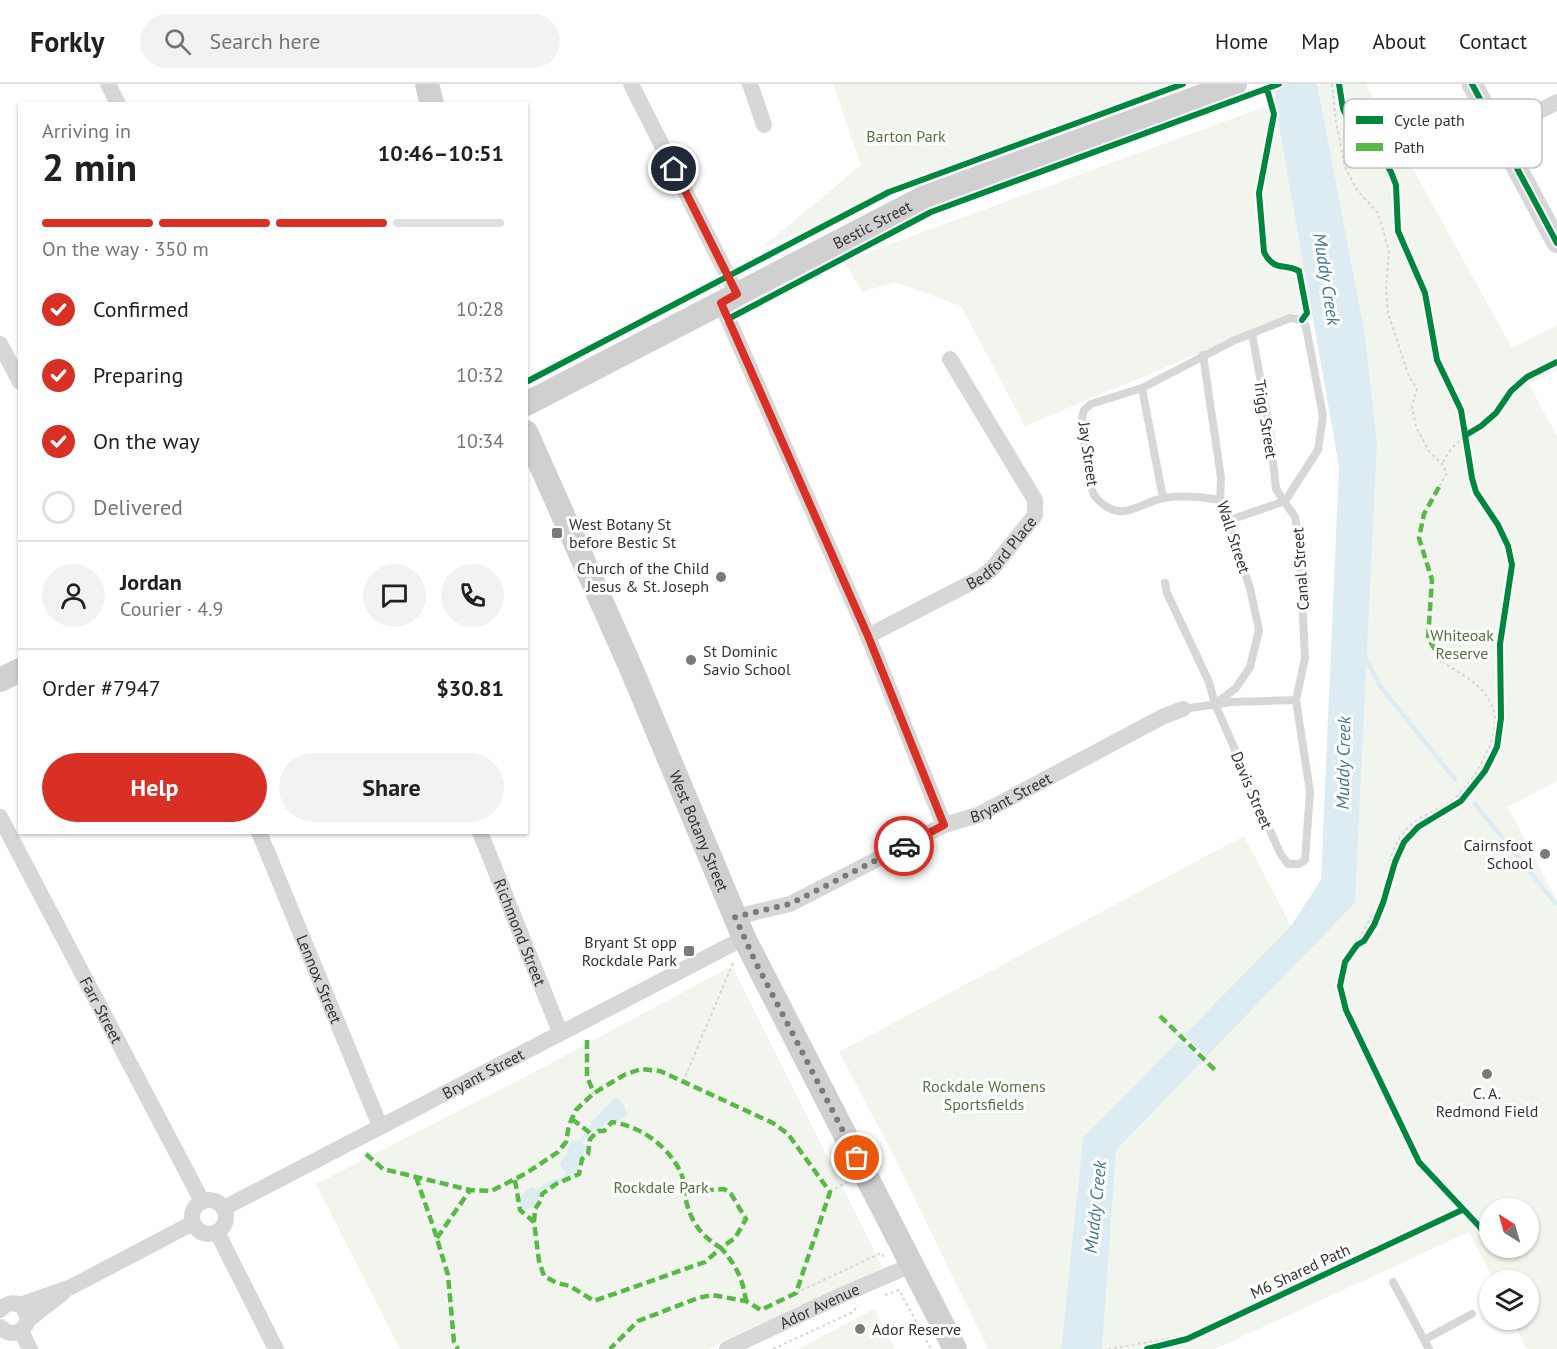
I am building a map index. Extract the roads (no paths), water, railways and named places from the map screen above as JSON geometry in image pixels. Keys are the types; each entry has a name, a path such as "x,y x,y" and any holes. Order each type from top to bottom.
{"main road":[{"path":"427,84 432,102"},
{"name":"Bestic Street","path":"528,403 924,198 1231,85"},
{"name":"West Botany Street","path":"528,436 632,668 739,928 955,1349"},
{"path":"0,680 18,671"}],"street":[{"path":"108,84 117,102"},
{"path":"631,84 729,298 944,825"},
{"path":"750,84 764,125"},
{"path":"1472,84 1480,99"},
{"path":"1542,110 1557,102"},
{"path":"1517,168 1557,242"},
{"path":"0,344 18,378"},
{"name":"Bedford Place","path":"868,636 980,578 992,569 1035,515 1035,500 950,359"},
{"name":"Bryant Street","path":"224,1208 560,1032 739,928 944,825 978,815 1164,716 1183,709"},
{"name":"Farr Street","path":"0,817 202,1201"},
{"name":"Lennox Street","path":"260,834 380,1126"},
{"name":"Richmond Street","path":"481,834 560,1032"},
{"path":"212,1200 224,1208 226,1214 224,1225 217,1232 205,1234 193,1222 195,1208 202,1201 212,1200"},
{"path":"11,1329 70,1287 193,1222"},
{"path":"217,1232 276,1349"},
{"name":"Ador Avenue","path":"727,1349 912,1265"},
{"path":"7,1303 70,1287"},
{"path":"7,1303 26,1312 11,1329"},
{"path":"11,1329 30,1349"}],"lane":[{"path":"1203,356 1290,318 1302,320 1306,327 1323,416 1318,450 1285,501 1227,521"},
{"name":"Trigg Street","path":"1252,334 1270,431 1276,489 1285,501"},
{"name":"Jay Street","path":"1203,356 1142,388 1091,404 1084,410 1082,417 1094,495 1112,510 1124,512 1163,498 1198,496 1220,500"},
{"name":"Wall Street","path":"1203,356 1221,478 1220,500 1250,588 1259,630 1250,667 1236,688 1215,704"},
{"path":"1142,388 1163,498"},
{"name":"Canal Street","path":"1285,501 1295,517 1299,538 1305,658 1296,700 1310,792 1305,860 1299,864"},
{"path":"1165,583 1167,593 1209,682 1215,704"},
{"path":"1183,709 1215,704 1296,700"},
{"name":"Davis Street","path":"1215,704 1280,853 1288,864 1299,864"},
{"path":"1393,1282 1429,1349"},
{"path":"1424,1340 1472,1314"}],"water":[{"name":"Muddy Creek","path":"1285,84 1317,84 1365,335 1377,444 1355,903 1116,1150 1102,1349 1061,1349 1083,1138 1291,926 1321,880 1339,466 1275,103 1275,89"},
{"path":"616,1098 624,1106 626,1117 618,1121 611,1118 599,1130 591,1124 592,1122"},
{"path":"577,1140 585,1145 586,1150 578,1161 578,1170 572,1174 564,1171 560,1165 562,1159 567,1155 567,1148"},
{"path":"533,1187 539,1193 538,1199 534,1206 526,1210 521,1207 520,1198 526,1190"}],"waterway":[{"path":"1363,653 1380,686 1455,779"},
{"path":"1475,804 1555,903"},
{"path":"580,1142 593,1126"},
{"path":"537,1191 554,1182 566,1179 568,1173"}],"place":[{"name":"West Botany St before Bestic St","path":"557,533"},
{"name":"Church of the Child Jesus & St. Joseph","path":"721,577"},
{"name":"St Dominic Savio School","path":"691,660"},
{"name":"Cairnsfoot School","path":"1545,854"},
{"name":"Bryant St opp Rockdale Park","path":"689,951"},
{"name":"C. A. Redmond Field","path":"1487,1074"},
{"name":"Ador Reserve","path":"860,1329"}],"park label":[{"name":"Barton Park","path":"906,136"},
{"name":"Whiteoak Reserve","path":"1462,644"},
{"name":"Rockdale Womens Sportsfields","path":"984,1095"},
{"name":"Rockdale Park","path":"661,1187"}]}
